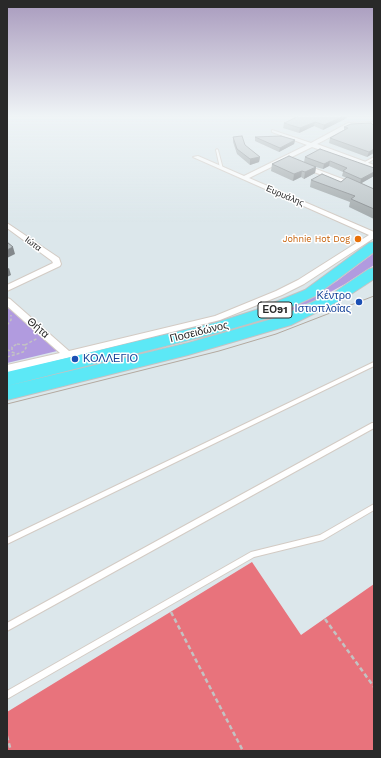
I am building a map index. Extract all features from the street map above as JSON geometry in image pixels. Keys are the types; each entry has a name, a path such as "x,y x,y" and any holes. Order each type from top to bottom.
{"highway":[{"name":"Ποσειδώνος","path":"7,380 220,328 277,309 310,293 374,246"},
{"name":"Ποσειδώνος","path":"7,393 188,349 220,328 285,321 340,295 374,272"}],"street":[{"path":"244,178 296,152"},
{"path":"336,152 374,167"},
{"name":"Ευρυάλης","path":"196,157 374,235"},
{"path":"284,158 291,161"},
{"path":"298,164 374,193"},
{"name":"Ιώτα","path":"7,225 56,260 57,264 7,288"},
{"path":"7,369 68,355 220,328 333,263 374,235"},
{"name":"Θήτα","path":"7,301 68,355"}],"lane":[{"path":"218,152 222,168"},
{"path":"365,163 374,158"},
{"path":"7,541 374,364"},
{"path":"7,626 374,425"},
{"path":"7,695 253,554 321,538 374,507"}],"path":[{"path":"7,324 11,320 11,314 18,311"},
{"path":"11,351 12,346 17,344 25,345 45,334"},
{"path":"7,357 25,350 25,345"},
{"path":"7,350 17,354"},
{"path":"171,612 243,751"},
{"path":"325,619 374,687"},
{"path":"7,736 11,751"}],"shaded area":[{"path":"374,253 374,265 345,284 314,301 274,318 242,328 311,298 337,281"},
{"path":"7,307 57,351 7,363"},
{"path":"252,562 301,635 374,584 374,751 7,751 7,712"}],"building":[{"path":"241,152 254,152 260,157 250,159"},
{"path":"314,152 330,152 374,168 374,172 361,179 343,171 347,168 330,161 324,164 305,157"},
{"path":"289,156 316,167 305,172 302,171 294,174 272,164"},
{"path":"322,174 341,182 347,177 374,189 374,209 351,199 355,196 311,180"},
{"path":"7,242 13,247 7,250"}],"tram line":[{"path":"7,404 219,351 276,334 374,296"}],"place":[{"name":"Johnie Hot Dog","path":"358,239"},
{"name":"Κέντρο Ιστιοπλοΐας","path":"359,302"},
{"name":"ΚΟΛΛΕΓΙΟ","path":"75,359"}]}
